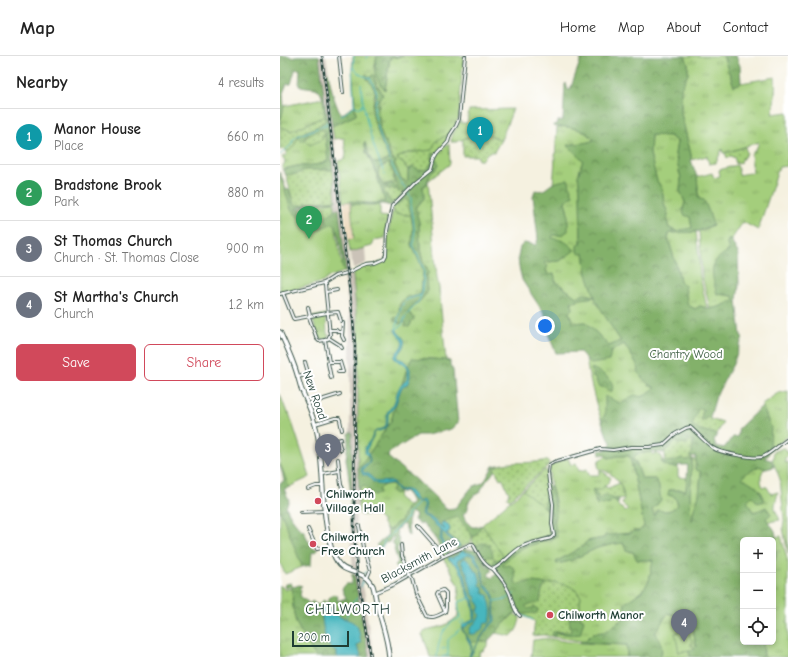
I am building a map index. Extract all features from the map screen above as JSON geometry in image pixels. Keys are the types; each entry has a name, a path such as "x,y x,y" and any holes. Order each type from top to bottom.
{"main road":[{"name":"New Road","path":"280,332 295,366 315,424 322,474 324,511 330,546 335,559 339,564 345,569 367,578"},
{"path":"367,578 373,585 390,657"}],"street":[{"path":"339,56 343,93"},
{"path":"280,294 324,283 335,276 384,259 386,255 387,231 391,208 408,189 432,169 435,158 448,142 450,135 458,123 466,56"},
{"path":"324,283 329,338"},
{"path":"326,292 337,290"},
{"path":"284,293 293,319 338,312 342,322 342,336 344,340"},
{"path":"308,307 309,316 317,339 320,341 329,338"},
{"path":"329,330 342,332"},
{"path":"329,338 342,348"},
{"path":"325,340 331,378"},
{"path":"305,362 310,379"},
{"path":"329,362 340,362 343,371"},
{"path":"338,372 347,371"},
{"path":"298,377 309,374"},
{"path":"308,404 340,394"},
{"path":"315,424 340,418 342,430"},
{"path":"520,616 516,612 509,591 502,578 493,569 524,545 551,538 554,535 552,524 553,504 548,482 549,465 554,462 600,449 613,450 663,445 675,434 690,427 715,449 731,454 755,458 766,455 788,440"},
{"path":"319,446 340,439 340,450"},
{"path":"338,460 341,485 343,489"},
{"path":"322,474 339,471"},
{"path":"308,488 323,486"},
{"path":"301,512 324,511"},
{"path":"359,526 370,572 367,578"},
{"path":"418,526 443,557"},
{"path":"308,529 317,549 330,546"},
{"name":"Blacksmith Lane","path":"374,593 395,584 461,548 472,544 486,565 493,569"},
{"path":"401,546 402,556 412,578 416,594 427,616 433,617 445,612"},
{"path":"443,590 446,593 445,612 437,594 443,590"}],"shaded area":[{"path":"319,56 326,56 331,86 328,89 350,271 346,272 339,209 336,209 333,169"},
{"path":"351,201 354,239 348,240 343,202"},
{"path":"365,248 366,263 353,269 350,252"},
{"path":"352,274 358,332 359,490 356,509 357,574 358,576 363,577 361,578 366,600 364,600 374,657 369,657 353,570 350,522 350,324 344,275"}],"green space":[{"path":"280,56 289,56 293,58 296,56 319,56 333,170 305,170 297,174 286,175 283,171 284,169 297,166 317,165 328,161 325,132 306,136 304,140 301,141 298,138 298,135 325,121 323,98 319,90 299,86 300,69 295,70 291,84 287,84 283,93 284,106 280,124"},
{"path":"353,56 377,56 374,69 385,90 390,58 403,56 464,56 459,117 456,124 449,135 437,140 432,150 408,153 397,158 407,169 411,168 411,170 408,170 408,181 406,183 401,179 379,127 378,106 380,105 378,99 381,91 375,79 369,76 367,79 370,81 375,91 372,109 382,145 385,148 389,159 378,163 374,162 370,157 365,142 366,152 375,170 385,201 376,203 343,202 338,161 345,159 346,154 344,138 334,139 332,126 356,115 352,69"},
{"path":"377,56 403,56 390,58 385,90 375,74"},
{"name":"Chantry Wood","path":"582,56 685,56 688,64 688,74 681,88 681,113 691,160 697,177 699,199 704,200 713,225 696,232 669,233 668,238 680,281 685,286 688,305 695,309 700,306 710,309 722,306 734,300 733,296 717,294 712,273 717,259 729,251 727,243 728,240 731,240 738,253 739,285 737,300 741,336 743,337 733,364 716,396 710,417 706,417 705,421 701,419 703,409 700,408 692,425 700,430 717,434 714,440 716,446 724,448 733,437 737,437 739,432 738,429 762,406 771,427 770,451 769,455 764,458 771,460 774,467 766,469 759,466 747,473 742,478 753,484 761,492 764,501 758,503 752,496 747,501 753,512 766,507 771,514 766,518 774,529 776,537 740,537 740,645 763,645 765,657 691,657 688,650 694,649 696,646 693,629 684,627 678,616 668,613 655,633 660,641 660,657 627,657 627,645 580,642 586,640 593,633 605,632 623,619 625,603 642,591 649,581 653,560 637,560 633,552 626,550 623,543 597,548 570,561 557,564 556,562 583,546 587,541 604,538 605,535 639,531 644,526 630,456 608,458 605,454 600,455 599,450 606,450 606,448 611,445 601,419 605,415 605,396 621,404 634,395 642,397 654,389 654,387 648,384 638,373 637,364 624,344 611,351 609,361 591,364 580,352 556,353 547,331 545,315 522,280 518,257 520,247 524,243 536,245 538,239 533,196 535,190 543,190 554,183 568,179 573,196 565,201 568,214 568,231 561,235 553,235 552,238 565,242 575,250 560,261 544,262 548,266 546,270 548,275 554,274 555,281 576,297 585,294 595,297 587,274 584,253 581,254 577,252 578,244 581,245 580,190 578,176 583,160 567,145 589,142 594,139 578,129 553,126 557,124 558,121 563,120 566,83 568,90 570,90","holes":["651,135 670,136 677,142 675,154 681,178 680,191 685,202 683,210 684,215 690,217 692,228 676,231 669,228 667,221 668,214 664,203 662,188 657,181 650,154","595,297 614,331 621,341 609,346 586,322 573,323 569,312 573,308 571,302","676,440 678,444 687,444 693,440 692,453 690,457 696,456 695,469 701,472 699,495 693,512 693,519 691,520 690,498 692,459 685,460 683,458 674,461 662,462 662,464 670,467 688,465 686,490 669,490 668,495 675,497 678,505 673,509 664,511 658,510 654,516 652,510 661,500 658,483 655,479 642,479 633,458 637,454 655,451 664,453 665,450 669,448"]},
{"path":"685,56 723,56 734,86 741,83 775,77 775,96 772,114 788,112 788,166 779,167 758,230 743,222 731,240 728,240 727,243 729,251 717,294 733,296 734,300 722,306 710,309 702,276 699,231 712,225 699,199 697,177 712,173 714,178 720,176 719,170 737,165 739,175 753,172 751,155 759,142 725,153 723,153 722,149 716,163 709,164 707,156 691,160 681,113 681,88 688,74 688,64"},
{"path":"723,56 736,56 740,66 741,83 734,86"},
{"path":"328,72 335,100 341,115 355,105 356,115 332,126 326,73"},
{"path":"367,74 371,78 372,75 374,75 376,85 383,95 380,99 378,99 380,105 378,106 379,128 384,141 386,141 390,156 396,161 394,164 402,180 406,183 408,181 408,170 411,170 413,167 420,170 427,169 432,162 431,154 433,153 436,154 434,158 438,162 423,188 424,199 415,209 418,212 420,249 423,262 428,273 426,278 427,293 408,312 414,317 414,320 408,327 405,326 405,322 399,324 399,322 393,320 394,318 398,317 401,303 404,299 408,296 411,298 421,294 423,270 412,245 413,224 409,204 405,199 394,205 404,194 397,192 397,189 387,189 387,186 384,187 388,199 392,200 393,203 391,206 383,204 351,204 351,201 373,203 385,201 375,170 366,152 364,142 370,157 374,162 383,162 389,159 374,120 372,109 375,91 365,75","holes":["389,163 394,173 397,189 391,184 383,185 378,175 379,168"]},
{"path":"323,98 325,116 291,131 280,127 284,106"},
{"path":"513,109 501,140 487,134 451,142 452,136 459,122 461,121 461,123 467,123 469,110"},
{"path":"325,116 325,121 298,135 293,148 286,152 284,149 280,150 280,127 291,131"},
{"path":"565,126 582,130 594,139 590,142 568,145 583,160 578,176 580,190 581,246 584,253 587,274 614,331 621,341 609,346 586,322 573,323 569,312 571,302 595,297 588,295 576,297 548,275 544,262 560,261 552,235 561,235 568,214 565,201 568,180 553,184 557,128"},
{"path":"322,129 325,132 325,134 322,135 323,139 310,145 304,140 306,137"},
{"path":"325,134 328,161 317,165 297,166 284,169 283,171 282,168 285,162 282,157 287,155 286,152 289,151 298,138 301,141 304,140 310,145"},
{"path":"487,134 501,140 494,152 488,153 482,160 478,160 478,156 463,156 463,139"},
{"path":"449,135 446,143 438,152 436,154 431,154 432,162 427,169 420,170 419,172 418,169 413,167 407,169 397,158 408,153 432,150 434,144 438,140"},
{"path":"651,135 670,136 677,142 675,154 681,178 680,191 685,202 683,210 690,217 692,228 676,231 669,228 667,221 668,214 664,203 662,188 657,181 650,154"},
{"path":"449,144 450,164 428,181 430,174 436,169 436,160 438,155 443,148"},
{"path":"745,147 747,153 741,161 742,162 736,164 734,157 733,158 732,156 727,158 725,153"},
{"path":"389,163 394,173 393,177 395,182 383,185 378,175 379,168"},
{"path":"305,170 333,170 336,200 305,203 305,205 294,205 286,175 297,174"},
{"path":"280,172 286,189 289,190 294,205 305,205 305,203 336,200 315,203 295,209 300,209 302,215 316,227 326,216 335,209 339,209 346,272 344,272 341,264 343,262 335,225 326,226 313,232 291,210"},
{"path":"280,175 291,210 313,232 333,223 335,225 341,261 343,263 341,264 344,272 329,277 323,282 280,293"},
{"path":"428,181 446,360 421,358 410,363 406,371 391,421 361,466 358,468 358,332 353,272 362,267 374,265 385,260 391,218 394,211 396,214 411,214 413,228 412,245 423,270 421,294 404,299 399,305 398,317 394,318 394,321 399,322 399,324 403,322 411,323 413,321 411,315 407,312 427,293 426,278 428,273 423,262 420,249 419,222 415,209 422,199 424,194 423,188"},
{"path":"395,182 398,187 398,192 404,191 392,204 392,202 386,197 388,196 385,194 384,187 387,186 387,189 397,189 395,185 385,184"},
{"path":"405,199 409,202 408,206 411,214 396,214 392,209 394,205"},
{"path":"335,203 335,209 325,217 327,223 316,227 312,226 311,222 306,220 300,209 317,204"},
{"path":"351,204 380,205 380,216 388,217 385,238 374,240 372,246 350,252 348,240 354,239"},
{"path":"696,232 700,276 707,308 700,306 695,309 688,305 685,286 680,281 668,238 670,233"},
{"path":"325,314 327,315 327,334 329,335 327,339 320,340 311,319 312,317"},
{"path":"624,344 637,364 638,373 654,386 654,389 642,397 621,404 601,419 594,397 586,360 591,364"},
{"path":"412,358 450,361 450,365 453,370 458,423 451,429 427,435 418,435 389,453 388,457 425,488 446,509 455,508 472,487 482,483 486,479 493,466 498,465 494,468 495,470 479,493 474,495 468,503 468,510 463,514 466,521 472,527 481,526 476,536 472,536 458,518 439,524 452,538 454,537 462,547 457,550 446,541 449,553 444,556 433,536 422,523 419,524 414,520 416,515 411,512 408,522 409,536 405,524 400,526 396,531 400,545 397,549 402,559 401,566 398,569 395,565 398,562 394,549 395,546 392,542 394,538 393,536 388,543 386,542 383,546 379,548 376,545 388,534 386,529 391,530 396,523 401,521 406,508 412,503 404,491 395,494 392,491 393,486 391,484 384,485 379,490 380,493 374,495 363,485 359,490 358,468 361,466 391,421 406,371"},
{"path":"592,368 610,380 613,387 612,391 608,391 605,388 598,386 596,378 593,377"},
{"path":"788,391 788,436 770,451 770,427 762,404 778,393"},
{"path":"280,394 287,413 289,413 310,477 289,487 280,463"},
{"path":"698,409 703,409 701,419 705,421 706,417 710,417 710,419 723,423 717,434 700,430 692,425"},
{"path":"352,432 350,521 350,486 346,459 349,433"},
{"path":"676,440 678,444 687,444 688,440 693,440 692,453 690,455 692,459 685,460 682,458 674,461 662,462 661,460 665,460 665,450 669,448"},
{"path":"785,448 788,456 785,458 785,463 788,462 788,554 783,528 784,520 780,479 772,459 774,458 773,452"},
{"path":"651,452 652,454 655,454 655,452 657,452 658,455 661,455 662,464 670,467 678,467 678,477 687,478 686,490 669,490 668,495 675,497 678,505 671,510 664,511 654,516 652,510 661,500 658,483 655,479 642,479 633,458 637,454"},
{"path":"606,456 608,458 630,456 644,526 639,531 587,541 583,546 556,562 557,564 570,561 597,548 623,543 626,550 633,552 637,560 653,560 649,581 642,591 625,603 623,619 605,632 593,633 586,640 581,641 554,637 556,633 562,634 584,620 580,617 581,597 577,591 569,586 556,583 546,584 533,582 517,585 502,563 524,547 551,539 555,521 556,504 549,472 550,466 558,462 568,458 571,465 576,463 579,471 587,469 589,475 599,475 600,470 605,473 611,478 607,485 601,490 594,490 597,505 610,503 613,501 625,511 628,509 622,504 624,499 623,493 618,482 609,473 599,469 599,460"},
{"path":"280,459 290,487 284,489 289,500 286,507 291,517 301,530 303,530 312,548 318,549 316,552 312,552 311,565 302,567 280,510 280,483 284,481 280,467"},
{"path":"692,459 696,459 695,469 701,472 699,495 693,512 693,519 691,520 690,498"},
{"path":"548,461 548,466 509,500 507,497 509,493 502,478 500,479 494,468 498,465 504,464"},
{"path":"759,466 766,469 764,469 761,476 763,487 767,487 771,494 778,492 775,509 780,520 767,522 766,518 757,511 753,512 746,501 752,495 764,501 762,493 742,478 747,473"},
{"path":"545,470 547,471 549,494 545,496 545,508 523,490"},
{"path":"620,483 624,498 610,498 608,495 599,499 594,490 601,490 605,485 605,487 608,488"},
{"path":"391,484 399,492 398,498 409,506 406,508 401,521 396,523 391,530 386,529 376,515 361,515 359,513 358,495 363,485 379,490 384,485"},
{"path":"550,485 556,510 554,521 557,537 524,547 502,564 504,566 509,565 514,568 516,578 515,581 517,585 532,582 546,584 542,590 540,602 534,607 538,609 537,614 521,614 517,612 512,615 488,641 488,644 484,650 479,652 479,657 430,657 422,634 428,630 447,624 458,616 459,586 443,558 465,548 465,550 475,550 486,565 492,570 488,575 492,578 496,574 498,575 500,573 496,568 492,567 494,559 504,557 527,542 549,535 551,512 545,508 545,502 546,493"},
{"path":"594,489 597,496 608,495 610,498 619,499 618,504 612,501 610,503 597,505 592,490"},
{"path":"523,490 551,512 549,535 527,542 504,557 482,525"},
{"path":"280,510 302,567 285,574 280,563"},
{"path":"458,517 472,536 470,543 462,547 439,524"},
{"path":"482,525 504,557 498,560 494,559 492,567 491,564 484,560 487,557 493,557 489,544 482,543 474,545 472,540 473,536 476,536"},
{"path":"781,536 788,562 788,657 764,656 763,645 776,645 776,537"},
{"path":"482,543 489,544 492,550 493,557 487,562 491,564 491,567 483,560 474,545"},
{"path":"446,556 456,564 463,575 467,594 472,602 474,614 473,619 462,627 462,630 469,642 488,642 484,650 479,652 479,657 430,657 422,634 428,630 447,624 458,616 459,586 443,558"},
{"path":"352,574 354,575 369,657 360,657 360,652 357,647 357,645 361,642 359,632 346,618 341,618 334,614 331,610 322,607 322,617 326,640 331,648 337,652 338,657 317,657 296,623 293,608 292,588 290,586 287,588 284,587 285,584 291,583 293,587 299,585 302,586 299,588 301,590 300,596 308,602 309,606 312,601 317,605 324,600 327,604 329,598 334,594 338,597 337,601 346,598 342,589 346,584 352,584"},
{"path":"546,584 564,584 576,590 581,597 580,617 569,618 571,632 553,632 552,635 554,637 543,635 533,636 535,621 521,614 537,613 538,609 534,607 528,609 525,606 540,602 542,590"},
{"path":"280,585 285,590 292,588 293,608 296,623 317,657 280,657"},
{"path":"668,613 678,616 684,627 693,629 696,646 694,649 688,651 691,657 660,657 662,652 654,633"},
{"path":"514,614 520,617 517,628 511,636 495,633"},
{"path":"580,617 584,620 580,634 573,635 556,633 554,637 552,636 553,632 556,631 561,633 570,629 569,618"},
{"path":"686,631 689,633 694,649 679,652 675,633"},
{"path":"548,638 577,643 627,645 627,657 531,657 533,640"}],"water":[{"path":"395,329 404,341 403,348 397,358 403,360 407,364 410,369 410,377 408,383 401,389 395,406 388,414 388,424 386,428 375,432 368,446 367,452 370,458 370,462 363,469 363,472 369,474 377,482 392,481 398,489 405,489 409,491 418,502 411,498 406,491 401,492 396,489 392,483 383,485 375,483 367,475 363,475 361,471 362,467 369,462 369,458 365,453 365,447 375,431 384,428 387,412 394,403 399,388 408,377 406,366 394,358 403,343"},
{"path":"422,500 425,503 424,515 430,517 445,530 441,524 443,522 447,524 450,528 449,532 446,533 460,546 458,547 442,531 442,541 448,550 445,552 440,540 441,530 428,518 421,514 424,504 418,502"},
{"path":"462,551 475,555 483,573 484,584 490,589 494,596 495,621 484,633 479,642 486,629 493,621 494,601 492,595 484,585 481,570 472,555 467,555 457,561 465,574 468,591 473,600 476,615 475,620 462,629 461,627 473,619 474,614 472,602 467,594 463,575 456,565 448,559 450,557 453,559 453,557"},
{"path":"465,558 475,571 478,572 480,586 483,588 483,593 489,596 491,606 491,617 489,623 485,623 482,629 475,634 469,634 471,626 480,616 478,612 480,605 471,590 467,573 461,562"},
{"path":"325,606 334,614 351,621 357,626 361,642 357,646 360,657 338,657 337,652 328,644 321,612 321,607"},
{"path":"462,629 472,647 470,655 478,643 470,657 469,657 471,646"}],"waterway":[{"path":"341,116 354,106 352,68 354,56"},
{"path":"353,68 361,75 370,78 377,93 374,112 381,139 396,174 411,198 415,239 413,245 424,270 422,294 419,301 405,317 403,324 397,329"},
{"path":"361,84 369,131 385,175"},
{"path":"355,106 361,108 363,104"},
{"path":"280,155 292,144 292,141 297,136 323,125 327,125 326,122"},
{"path":"396,330 403,303 408,299 421,295"},
{"path":"412,509 418,503"},
{"path":"368,558 368,552 371,550 380,549 383,546 386,537 392,534 407,518 407,515 411,510"},
{"path":"361,587 363,579"},
{"path":"494,601 507,599 514,594"},
{"path":"346,618 349,607 357,598"},
{"path":"437,657 443,632 451,623 460,618 458,602 471,598"},
{"path":"519,614 533,620"},
{"path":"462,620 465,624"},
{"path":"460,622 464,626"},
{"path":"448,657 448,640 460,629"},
{"path":"442,649 447,648"},
{"path":"442,657 447,655"}],"railway":[{"path":"322,56 353,320 355,345 354,528 357,573 371,657"}],"place":[{"name":"Manor House","path":"480,150"},
{"name":"Bradstone Brook","path":"309,239"},
{"name":"St Thomas Church","path":"328,467"},
{"name":"Chilworth Village Hall","path":"318,501"},
{"name":"Chilworth Free Church","path":"313,544"},
{"name":"Chilworth Manor","path":"550,615"},
{"name":"St Martha's Church","path":"684,642"}],"district":[{"name":"CHILWORTH","path":"348,609"}]}
